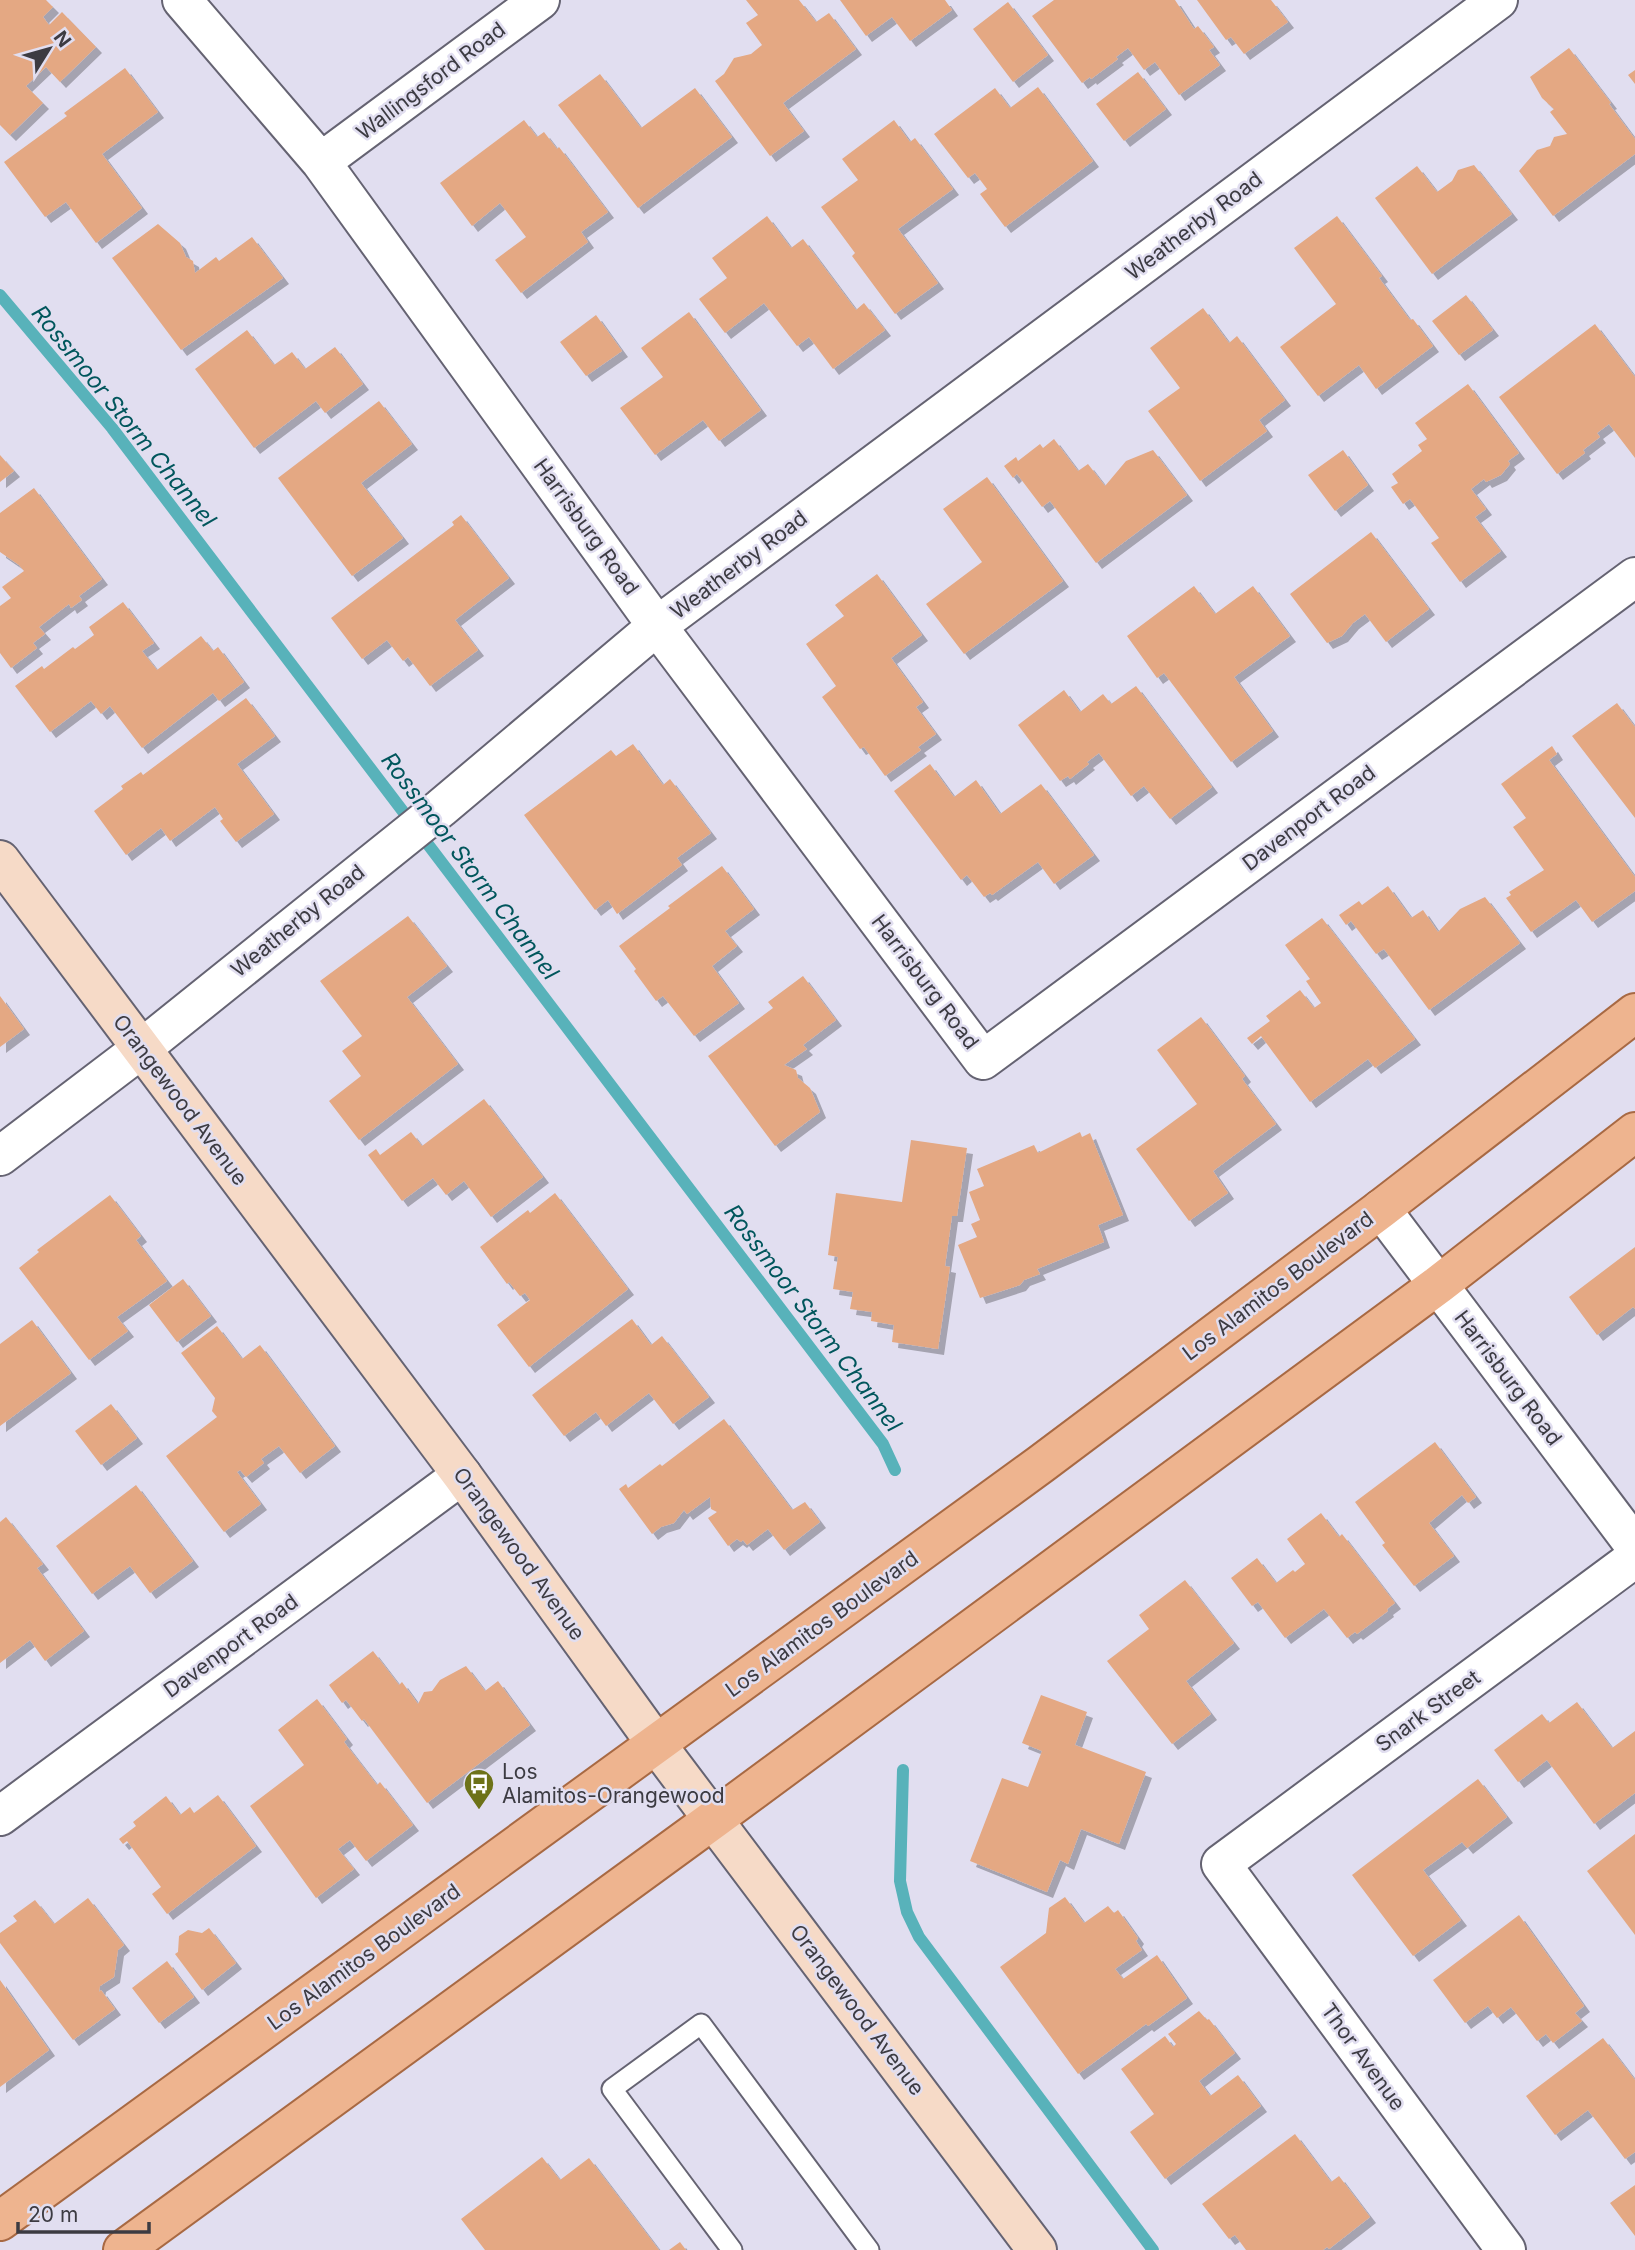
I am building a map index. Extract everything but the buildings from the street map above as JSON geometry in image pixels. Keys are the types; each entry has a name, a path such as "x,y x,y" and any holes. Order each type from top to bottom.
{"main road":[{"name":"Los Alamitos Boulevard","path":"0,2221 1041,1464 1381,1209 1635,1013"},
{"path":"123,2250 714,1819 1438,1284 1635,1132"}],"street":[{"name":"Harrisburg Road","path":"183,0 321,162 657,626 983,1060"},
{"name":"Wallingsford Road","path":"321,162 540,0"},
{"name":"Weatherby Road","path":"0,1156 141,1049 441,808 657,626 1498,0"},
{"name":"Davenport Road","path":"983,1060 1635,577"},
{"name":"Orangewood Avenue","path":"0,860 462,1475 657,1745 1037,2250"},
{"name":"Harrisburg Road","path":"1381,1209 1635,1546"},
{"name":"Davenport Road","path":"0,1816 462,1475"},
{"name":"Snark Street","path":"1221,1864 1635,1558"},
{"name":"Thor Avenue","path":"1221,1864 1506,2250"}],"lane":[{"path":"732,2250 612,2089 701,2024 869,2250"}],"waterway":[{"name":"Rossmoor Storm Channel","path":"0,295 112,428 883,1444 895,1470"},
{"path":"903,1770 900,1881 907,1912 919,1937 1153,2250"}],"place":[{"name":"Los Alamitos-Orangewood","path":"479,1811"}]}
